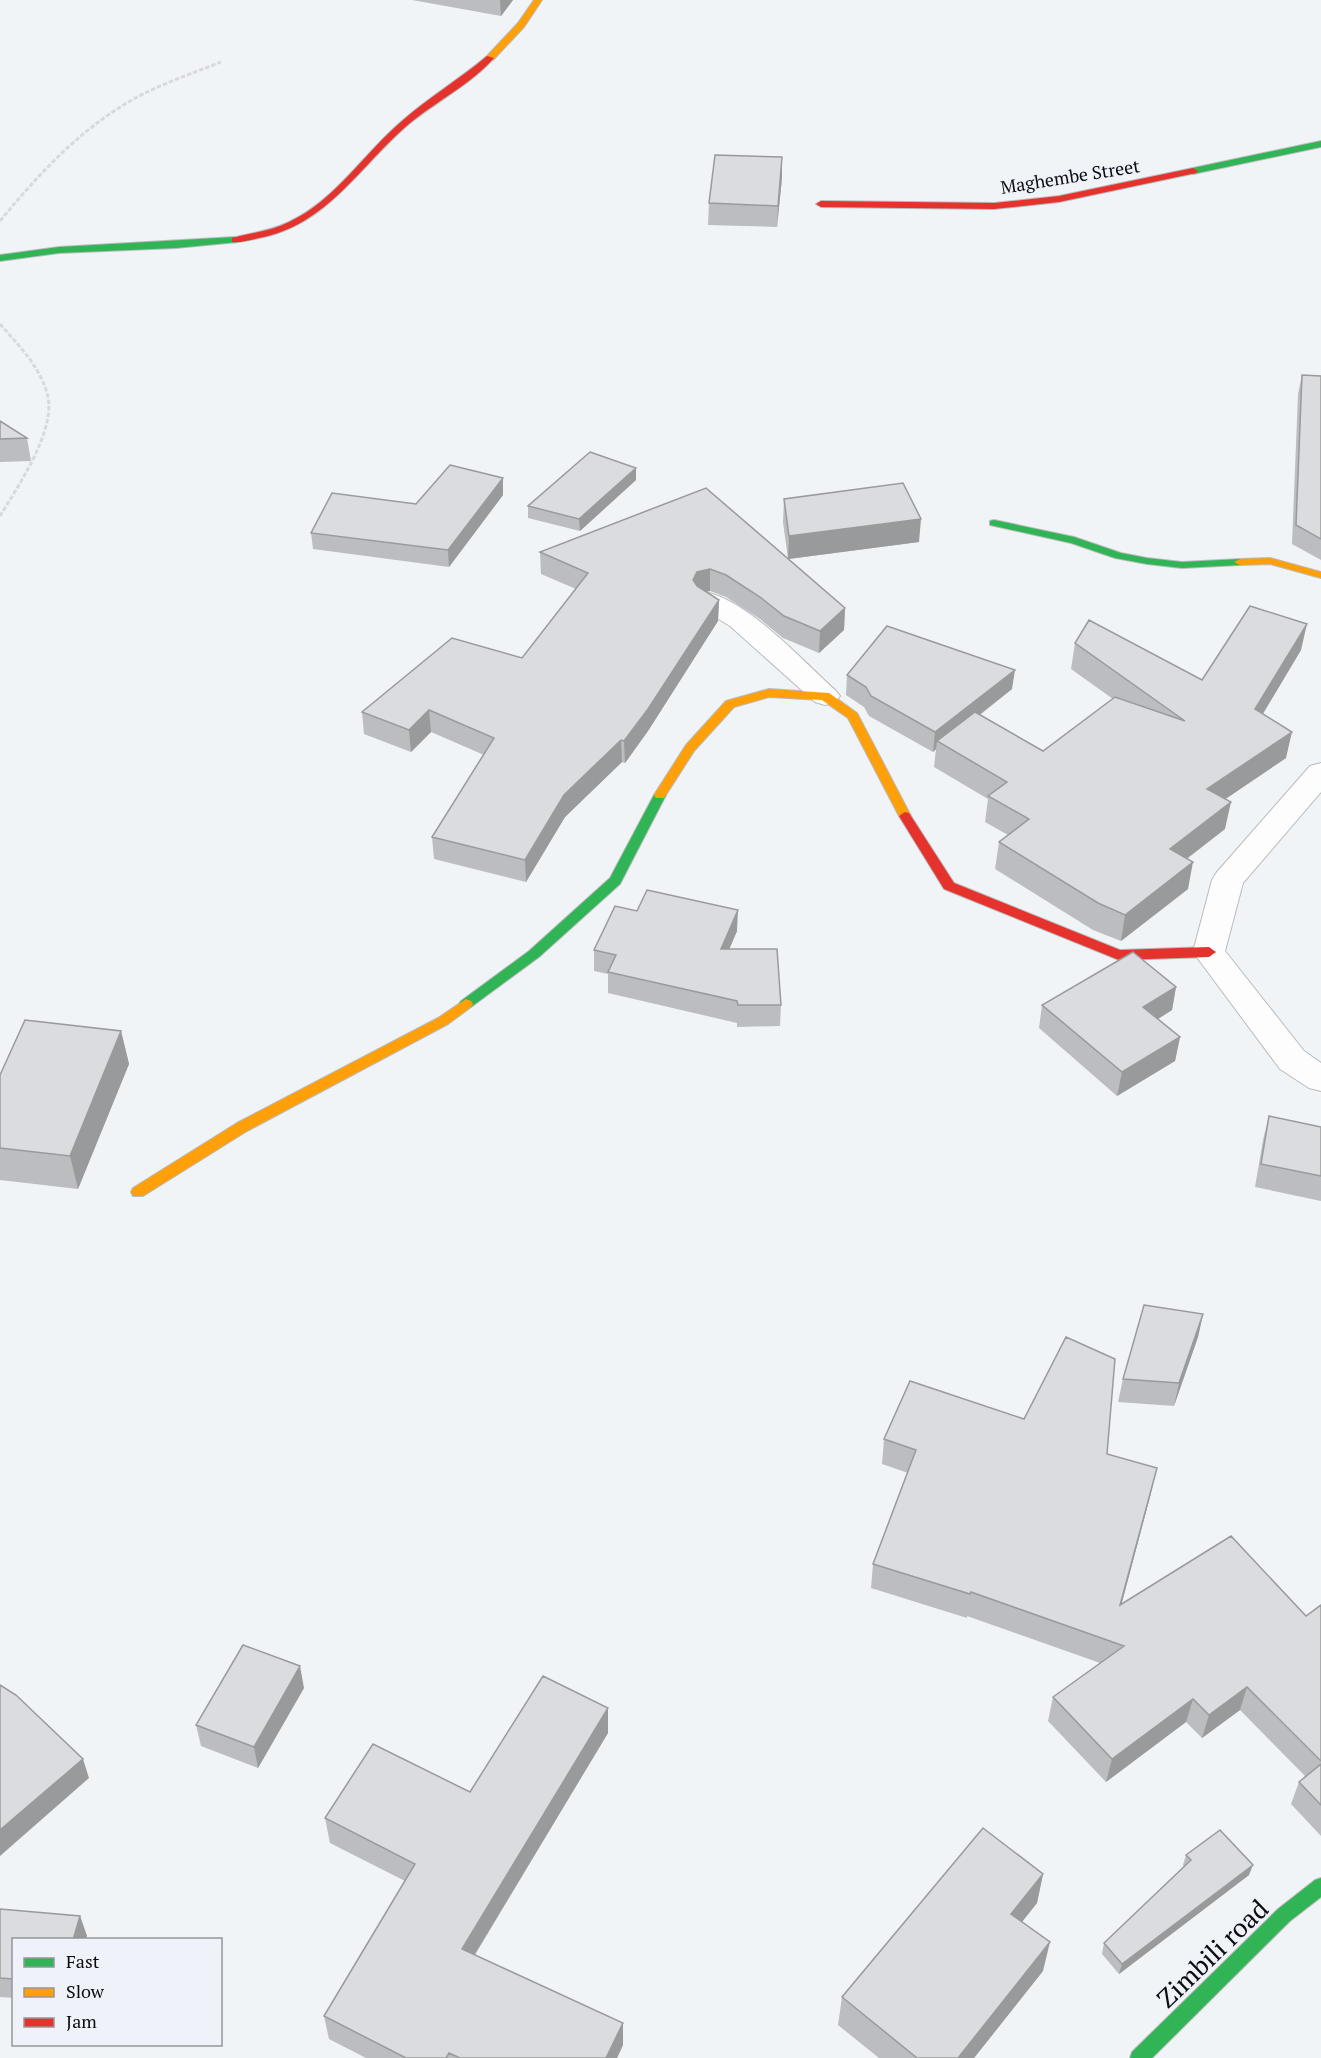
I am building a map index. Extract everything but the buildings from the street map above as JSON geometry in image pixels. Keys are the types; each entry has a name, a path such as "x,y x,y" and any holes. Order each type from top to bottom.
{"street":[{"path":"0,258 45,249 210,242 254,237 315,213 406,122 456,87 490,58 525,21 538,0"},
{"name":"Maghembe Street","path":"821,204 994,206 1059,199 1321,144"},
{"path":"994,523 1074,540 1119,556 1147,561 1182,565 1270,561 1321,574"},
{"path":"709,601 740,620 825,696 853,716 898,805 949,886 1119,955 1209,952"},
{"path":"138,1192 242,1127 443,1021 534,954 615,881 650,810 690,748 730,704 769,693 825,696"},
{"path":"1209,952 1228,880 1321,772"},
{"path":"1209,952 1292,1060 1321,1079"},
{"name":"Zimbili road","path":"1139,2058 1284,1915 1321,1886"}],"path":[{"path":"0,221 20,196 75,143 112,113 167,83 221,62"},
{"path":"0,324 32,362 48,394 46,426 35,457 0,516"}],"traffic: fast":[{"path":"1193,171 1321,144"},
{"path":"0,258 59,250 235,240"},
{"path":"994,523 1074,540 1119,556 1147,561 1182,565 1240,562"},
{"path":"466,1004 534,954 615,881 660,795"},
{"path":"1139,2058 1284,1915 1321,1886"}],"traffic: slow":[{"path":"490,58 521,25 538,0"},
{"path":"1240,562 1270,561 1321,575"},
{"path":"660,795 690,748 730,704 769,693 825,696 853,716 905,816"},
{"path":"138,1192 242,1127 443,1021 466,1004"}],"traffic: jam":[{"path":"235,240 267,234 314,212 349,181 405,123 490,58"},
{"path":"821,204 994,206 1059,199 1193,171"},
{"path":"905,816 949,886 1119,955 1209,952"}]}
